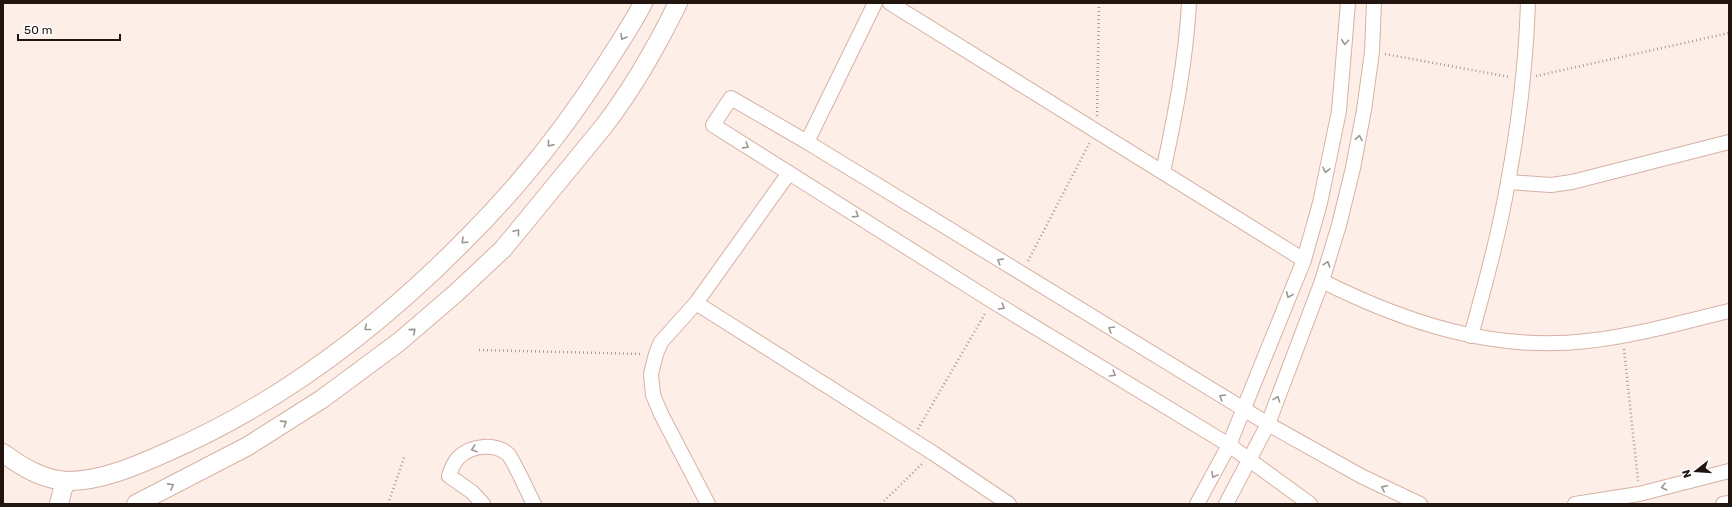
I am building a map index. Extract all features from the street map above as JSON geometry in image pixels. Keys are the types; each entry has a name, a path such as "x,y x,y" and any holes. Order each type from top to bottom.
{"street":[{"path":"3,453 25,470 46,477 68,481 94,478 124,470 198,439 288,386 326,360 370,326 415,288 464,242 514,187 554,138 591,87 643,3"},
{"path":"136,504 248,446 322,398 399,342 456,293 503,249 604,126 618,107 663,33 678,3"},
{"path":"807,142 875,3"},
{"path":"890,3 1304,260"},
{"path":"1163,172 1178,100 1188,27 1189,3"},
{"path":"1197,504 1230,445 1243,409 1304,260 1320,202 1339,111 1348,3"},
{"path":"1226,504 1268,424 1322,280 1339,225 1353,168 1364,110 1372,52 1374,3"},
{"path":"1471,336 1492,258 1517,130 1528,3"},
{"path":"1310,504 1230,445 992,301 713,125 731,98 807,142 1268,424 1361,476 1420,504"},
{"path":"1508,182 1551,185 1572,182 1729,142"},
{"path":"708,504 661,414 653,395 651,374 661,342 696,303 789,173"},
{"path":"1322,280 1360,300 1397,315 1434,327 1471,336 1510,341 1548,343 1586,342 1623,336 1729,311"},
{"path":"696,303 933,453 1008,504"},
{"path":"484,504 472,492 449,476 459,457 478,447 489,447 500,450 509,455 534,504"},
{"path":"1575,504 1639,494 1729,471"},
{"path":"59,504 62,488 68,481"},
{"path":"1723,504 1729,503"}],"path":[{"path":"1021,274 1096,131 1099,3"},
{"path":"1372,52 1522,80 1729,33"},
{"path":"912,440 992,301"},
{"path":"1623,336 1639,494"},
{"path":"479,350 656,354"},
{"path":"881,504 933,453"},
{"path":"388,504 405,455"}]}
